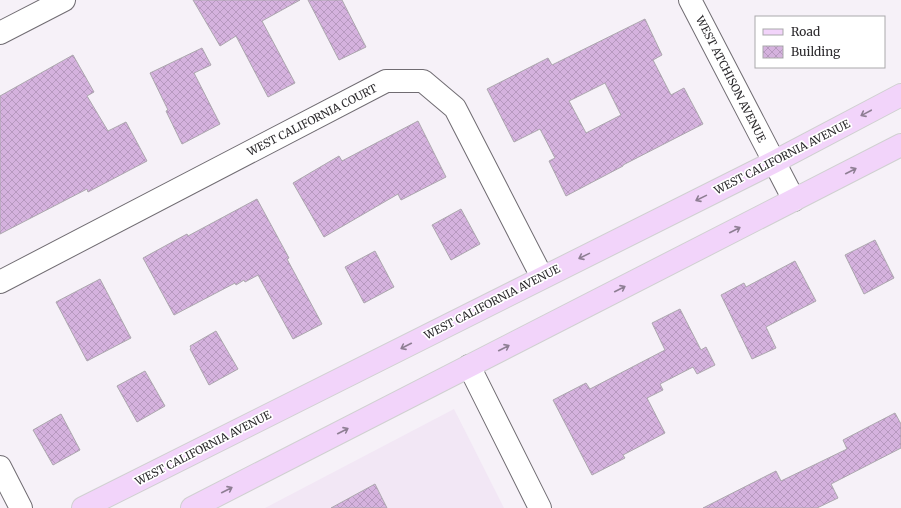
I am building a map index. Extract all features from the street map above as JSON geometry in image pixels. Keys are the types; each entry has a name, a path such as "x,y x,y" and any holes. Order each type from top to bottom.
{"main road":[{"name":"WEST CALIFORNIA AVENUE","path":"83,508 774,162 901,95"},
{"path":"192,508 901,145"}],"street":[{"path":"0,33 64,0"},
{"name":"WEST ATCHISON AVENUE","path":"690,0 794,200"},
{"name":"WEST CALIFORNIA COURT","path":"0,282 386,81 423,81 454,108 542,277"},
{"path":"469,366 540,508"},
{"path":"0,467 21,508"}],"shaded area":[{"path":"454,409 504,508 265,508"}],"building":[{"path":"193,0 300,0 262,21 295,83 268,97 236,36 220,46"},
{"path":"308,0 342,0 366,47 339,60"},
{"path":"645,19 662,55 653,60 671,95 684,88 703,124 566,196 549,161 555,158 540,129 514,142 487,89 548,58 552,65","holes":["605,83 621,115 586,133 569,101"]},
{"path":"202,48 211,65 194,73 220,124 182,144 166,111 168,110 150,73"},
{"path":"73,55 94,92 87,96 108,131 126,122 147,161 88,192 87,189 0,234 0,96"},
{"path":"418,121 446,177 401,200 398,194 324,237 293,183 339,156 342,161"},
{"path":"257,199 322,324 293,339 258,275 245,282 244,280 236,285 235,283 174,315 143,258"},
{"path":"461,209 480,244 451,260 432,225"},
{"path":"875,240 894,278 864,294 845,255"},
{"path":"375,251 394,287 364,303 345,267"},
{"path":"795,261 816,301 766,327 776,348 752,359 721,295 744,283 746,287"},
{"path":"100,279 131,338 87,361 56,302"},
{"path":"680,309 701,350 706,347 715,365 697,374 693,367 660,384 663,390 647,398 665,433 623,455 625,458 592,475 553,400 586,383 590,389 665,350 652,323"},
{"path":"216,331 238,369 209,385 190,349 190,346"},
{"path":"145,371 165,406 137,422 117,386"},
{"path":"895,413 901,424 901,448 831,484 838,498 817,508 703,508 776,471 781,481 847,449 843,440"},
{"path":"61,414 80,450 53,465 33,430"},
{"path":"375,484 387,508 331,508"}]}
